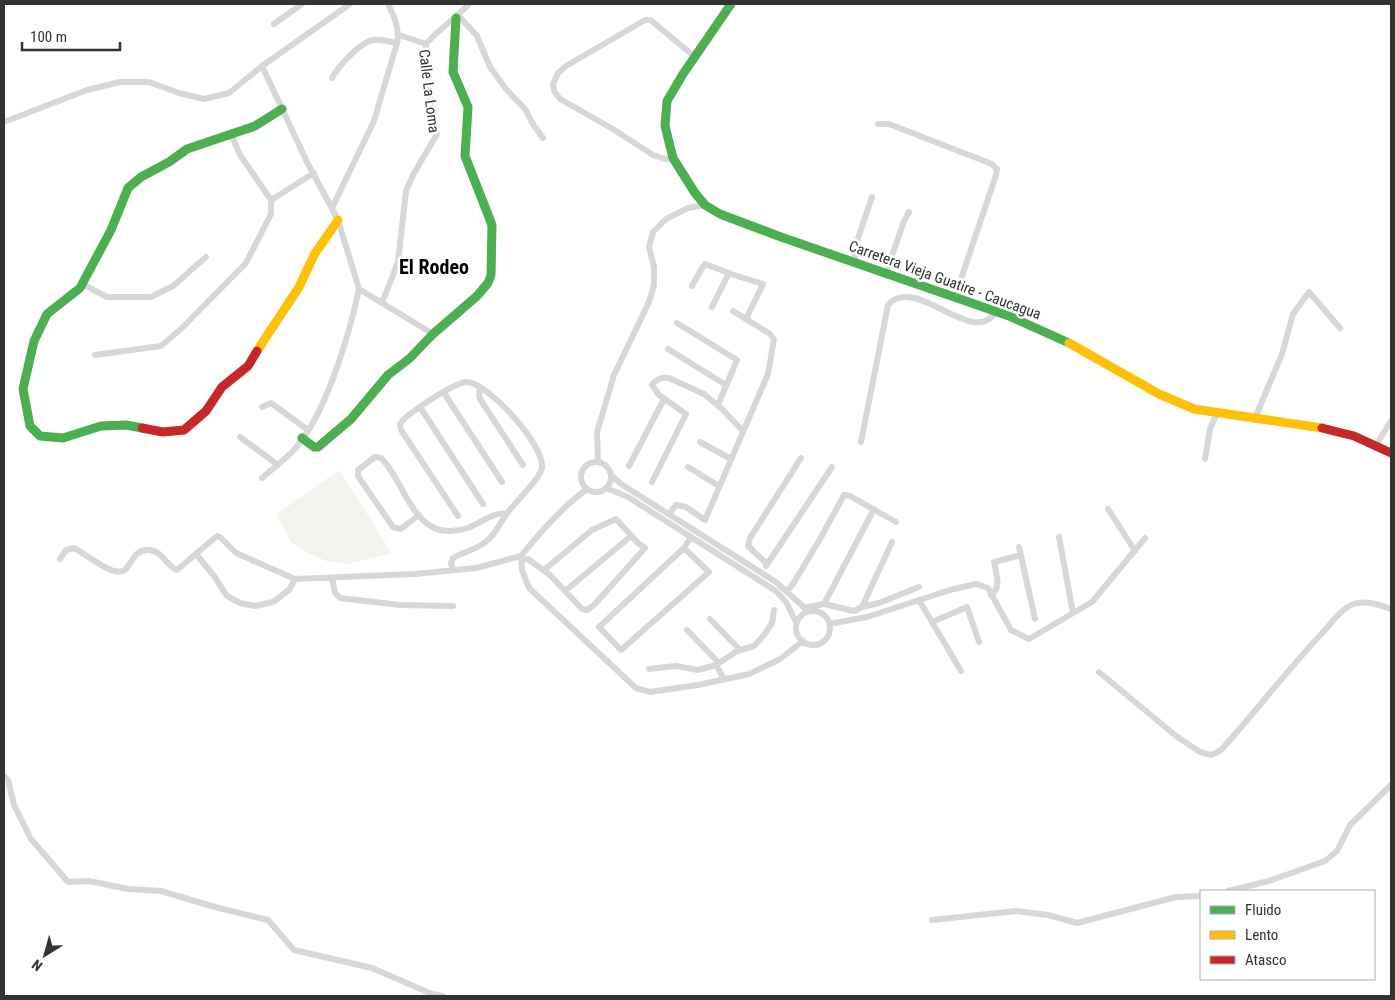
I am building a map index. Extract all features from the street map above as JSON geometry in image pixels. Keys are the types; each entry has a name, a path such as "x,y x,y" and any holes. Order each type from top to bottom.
{"street":[{"path":"274,24 302,4"},
{"path":"4,122 87,90 120,82 149,82 179,93 204,99 228,93 262,66 350,4"},
{"path":"332,208 374,121 397,43 399,35 394,15 388,4"},
{"path":"426,44 469,4"},
{"name":"Carretera Vieja Guatire - Caucagua","path":"731,4 667,101 665,126 673,158 695,193 705,205 720,214 996,311 1062,339 1159,394 1194,409 1316,427 1354,436 1391,453"},
{"path":"457,16 477,36 490,68 506,89 526,110 543,138"},
{"path":"302,438 314,447 318,447 351,419 385,378 410,358 433,334 477,296 488,283 492,268 492,225 465,156 464,147 468,110 452,66 457,16"},
{"path":"673,158 665,159 653,155 613,129 564,103 555,94 554,84 558,73 566,66 645,20 653,22 695,57"},
{"name":"Calle La Loma","path":"382,303 398,262 406,191 437,134 428,90 426,44 399,35"},
{"path":"332,78 343,62 369,42 374,40 397,43"},
{"path":"262,66 307,162 338,220 359,289 353,315 329,390 308,430 293,452 262,478"},
{"path":"282,109 255,126 187,149 169,162 141,177 128,188 111,230 80,288 47,314 34,341 23,389 30,426 40,436 63,438 101,426 126,425 163,432 184,430 206,410 222,387 248,366 299,287 328,231 338,220"},
{"path":"878,124 889,124 992,164 997,169 955,297"},
{"path":"96,355 161,346 181,329 246,263 271,214 271,200 240,155 231,134"},
{"path":"271,200 314,173"},
{"path":"854,262 858,238 872,197"},
{"path":"598,462 597,432 614,375 649,302 654,285 654,267 649,247 653,232 666,219 688,208 705,205"},
{"path":"886,273 904,220 909,212"},
{"path":"82,284 107,297 151,297 172,286 206,257"},
{"path":"692,286 705,264 763,284 746,318"},
{"path":"712,306 729,273"},
{"path":"359,289 433,334"},
{"path":"1255,418 1282,354 1293,314 1308,292 1340,328"},
{"path":"861,442 888,305 892,300 906,296 967,321 978,323 986,322 996,311"},
{"path":"669,514 676,506 686,507 704,520 768,374 774,340 770,334 733,311"},
{"path":"677,323 737,360 718,405"},
{"path":"668,349 726,385"},
{"path":"652,482 686,414 664,399 653,388 652,385 655,381 669,378 704,394 744,430"},
{"path":"453,570 451,563 453,558 484,543 498,529 506,514 539,476 542,469 542,461 535,445 525,430 494,399 466,382 420,406 400,424 400,428 458,516"},
{"path":"480,389 478,395 480,400 523,465"},
{"path":"444,393 502,482"},
{"path":"629,466 664,399"},
{"path":"262,407 271,403 308,430"},
{"path":"420,406 483,504"},
{"path":"1205,459 1210,430 1217,413"},
{"path":"1376,445 1391,421"},
{"path":"240,437 278,464"},
{"path":"700,442 731,459"},
{"path":"418,515 401,529 394,527 358,476 358,470 375,456 383,460 418,515 433,526 445,531 466,528 499,514 506,514"},
{"path":"767,564 748,546 750,538 801,458"},
{"path":"606,488 628,497 776,591 786,602 796,622 796,633 803,641 814,645 824,640 828,635 829,624 824,614 806,609 761,572 621,484 611,475 607,466 598,462 589,464 582,471 582,481 587,489 597,492 606,488 611,480 611,475"},
{"path":"761,572 832,467"},
{"path":"688,468 719,486"},
{"path":"587,489 571,500 534,540 522,558 522,570 529,588 636,688 650,692 698,685 749,674 780,659 803,641"},
{"path":"787,592 844,495 850,496 896,522"},
{"path":"824,604 874,509"},
{"path":"1108,509 1135,551"},
{"path":"60,559 66,550 74,548 101,565 112,570 121,571 126,569 139,552 149,550 160,554 172,568 177,570 213,538 218,537 236,553 296,579 415,574 476,568 522,558 544,570 582,609 587,610 594,605 646,548 631,536 616,518 592,530 544,570"},
{"path":"565,591 631,536"},
{"path":"684,548 709,572 621,650 599,627 684,548 691,536"},
{"path":"1059,537 1072,613"},
{"path":"829,624 867,617 950,590 976,584 988,588 1011,630 1029,639 1092,602 1145,538"},
{"path":"862,607 892,542"},
{"path":"1020,546 1035,619"},
{"path":"196,554 227,596 240,603 255,606 273,602 289,590 296,579"},
{"path":"991,595 996,592 998,585 994,562 1022,555"},
{"path":"332,578 335,593 340,598 400,605 453,606"},
{"path":"796,622 806,609 824,604 854,611 862,607 879,604 919,588"},
{"path":"920,600 961,671"},
{"path":"1099,672 1184,741 1200,752 1211,755 1216,754 1307,649 1345,609 1354,604 1366,603 1391,610"},
{"path":"932,622 967,607 979,642"},
{"path":"649,669 676,666 698,670 718,664 740,650 754,646 772,623 774,610"},
{"path":"710,618 740,650"},
{"path":"687,630 718,664 724,679"},
{"path":"4,776 8,780 14,805 31,839 68,882 89,881 128,889 161,891 268,920 294,950 372,968 432,994 443,996"},
{"path":"1232,890 1269,881 1324,861 1337,851 1350,825 1391,784"},
{"path":"932,920 1016,911 1077,922 1176,897 1200,896"}],"shaded area":[{"path":"339,470 392,553 346,564 326,561 306,552 291,542 277,514"}],"traffic: fast":[{"path":"731,4 683,74 667,101 665,126 673,158 695,193 705,205 720,214 781,237 1009,316 1069,343"},
{"path":"302,438 314,447 318,447 351,419 388,375 410,358 433,334 477,296 488,283 491,275 492,225 465,156 468,107 453,72 456,18"},
{"path":"142,428 126,425 101,426 63,438 40,436 30,426 23,389 34,341 47,314 80,288 111,230 128,188 141,177 169,162 187,149 255,126 282,109"}],"traffic: slow":[{"path":"257,351 299,287 314,255 338,220"},
{"path":"1069,343 1159,394 1194,409 1322,428"}],"traffic: jam":[{"path":"142,428 163,432 184,430 206,411 222,387 248,366 257,351"},
{"path":"1322,428 1354,436 1391,453"}],"district":[{"name":"El Rodeo","path":"434,267"}]}
